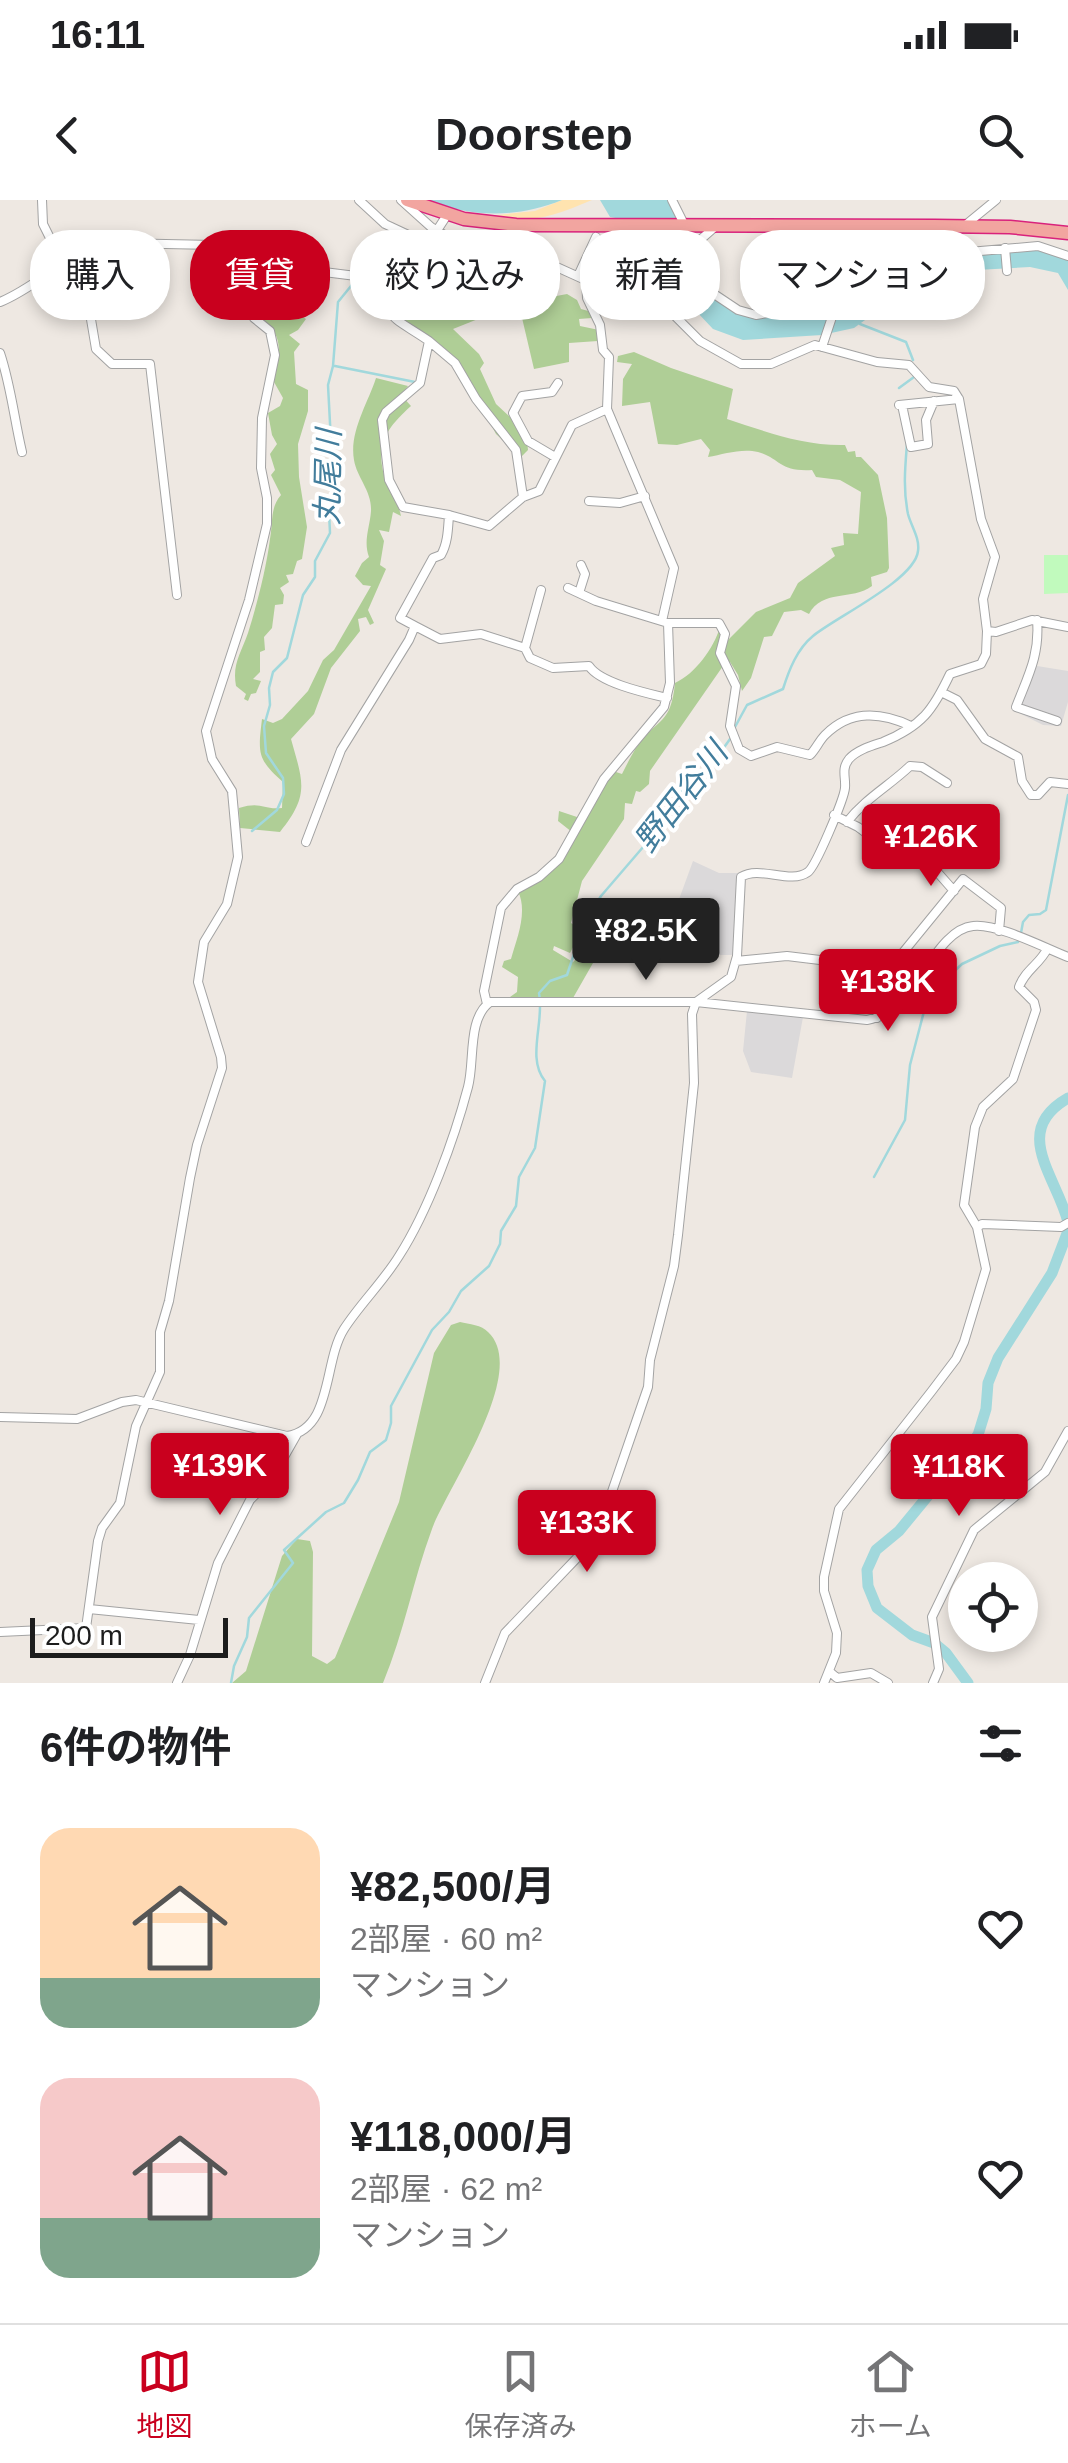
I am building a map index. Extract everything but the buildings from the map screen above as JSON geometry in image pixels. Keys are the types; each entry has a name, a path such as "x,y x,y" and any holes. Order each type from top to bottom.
{"highway":[{"path":"404,200 443,213 503,224 580,230"},
{"path":"628,230 684,226 934,226 1068,233"}],"street":[{"path":"42,200 46,230"},
{"path":"359,200 397,230"},
{"path":"404,200 435,230 443,213"},
{"path":"672,200 684,226"},
{"path":"963,227 996,200"},
{"path":"716,226 692,247 692,252 714,294 740,309"},
{"path":"934,226 934,230"},
{"path":"985,250 1038,246 1068,256"},
{"path":"1005,248 1006,270"},
{"path":"0,302 30,286"},
{"path":"91,320 96,349 112,364 150,364 177,594"},
{"path":"0,1632 84,1630 98,1541 102,1528 120,1503 136,1426 160,1372 160,1332 197,1145 222,1068 198,982 204,942 226,904 238,857 232,791 212,758 206,731 249,600 267,524 261,468 262,418 274,345 270,332 256,320"},
{"path":"394,320 455,363 476,399 516,450 522,497"},
{"path":"487,1004 484,991 501,908 517,889 559,859 604,780 660,715 670,683 665,622 674,568 607,409 608,357 598,320"},
{"path":"486,1683 506,1633 596,1538 648,1387 650,1360 676,1250 694,1083 691,1026 696,1002 727,982 736,961 741,877 750,872 809,872 845,792 844,768 852,756 926,718 953,672 972,669 981,664 986,654 983,599 995,558 981,519 959,399 954,391 924,384 909,365 877,362 812,345 771,364 741,364 700,341 678,320"},
{"path":"822,347 831,320"},
{"path":"429,341 420,382 386,412 381,426 389,480 400,504 408,509 489,526 522,497 539,491 572,425 607,409"},
{"path":"0,352 12,388 12,409 22,452"},
{"path":"555,458 528,441 513,412 522,396 552,392 558,384"},
{"path":"934,402 926,420 928,444 912,447 900,405 959,399"},
{"path":"589,501 620,503 645,496"},
{"path":"449,515 444,549 433,558 400,618 440,638 481,634 526,648"},
{"path":"579,593 585,574 581,565"},
{"path":"568,588 596,602 665,622 713,622 722,626 725,634 720,653 738,692 730,718 733,735 739,749 751,756 777,747 806,756 829,731 860,715 880,714 911,726"},
{"path":"541,590 526,648 530,658 553,668 590,666 594,673 616,683 667,698"},
{"path":"987,631 1037,620 1068,627"},
{"path":"1037,620 1038,652 1016,707 1057,721"},
{"path":"306,842 341,750 414,626"},
{"path":"943,693 957,700 985,739 1018,757 1022,781 1031,795 1038,795 1050,782 1068,784"},
{"path":"847,822 864,801 895,783 910,766 922,767 947,783"},
{"path":"834,816 881,844 923,856 954,891"},
{"path":"877,1018 886,973 963,879 996,903 1002,912 999,931"},
{"path":"177,1683 190,1655 218,1563 246,1507 272,1478 297,1434 314,1420 345,1327 374,1294 400,1255 427,1202 467,1092 473,1070 476,1019 487,1004 696,1002 853,1020 877,1018 892,1010 952,935 969,926 999,931 1068,957"},
{"path":"824,1683 836,1654 837,1633 824,1577 839,1510 956,1358 986,1269 976,1227 964,1205 974,1127 983,1107 1013,1079 1036,1010 1034,1002 1019,987 1046,948"},
{"path":"736,961 787,956 861,965 886,973"},
{"path":"976,1227 1067,1224"},
{"path":"0,1417 77,1419 122,1402 146,1402 276,1434 297,1434"},
{"path":"933,1683 939,1668 932,1617 974,1530 1045,1472 1068,1431"},
{"path":"90,1609 199,1620"},
{"path":"830,1672 837,1678 871,1673 888,1683"}],"shaded area":[{"path":"1037,666 1068,671 1068,702 1061,726 1043,725 1021,714 1018,708"},
{"path":"693,861 719,873 739,873 734,955 691,955 689,942 672,929 670,924"},
{"path":"747,1011 803,1017 792,1078 751,1072 743,1051"}],"green space":[{"path":"567,294 580,307 580,326 599,330 598,341 569,343 569,362 534,369 523,320 560,320 560,295"},
{"path":"262,320 305,320 289,335 300,344 294,352 296,384 308,390 308,411 298,444 307,527 302,559 297,561 293,574 286,575 289,582 280,588 283,604 275,605 272,628 264,637 265,650 260,652 260,672 253,679 261,681 248,701 236,686 235,671 258,599 273,510 281,495 271,475 275,470 270,454 277,444 268,413 280,406 283,398 274,382 279,353 269,326"},
{"path":"404,320 476,320 453,329 479,354 484,363 480,369 496,404 526,432 528,450 521,457 496,434 457,361"},
{"path":"634,352 733,389 727,419 785,437 845,445 848,452 855,451 856,457 861,457 878,475 887,518 889,568 871,577 872,586 822,601 809,614 801,610 784,612 772,636 764,637 751,678 742,691 730,662 723,666 650,771 649,784 636,791 632,804 625,803 624,819 582,881 571,923 582,930 570,953 554,946 553,950 573,962 601,949 573,998 510,997 517,992 518,977 502,967 504,961 511,959 520,925 518,891 561,859 577,836 558,821 559,811 586,820 613,771 622,774 638,745 667,713 675,683 703,659 720,627 727,641 756,612 790,598 798,583 835,556 831,548 844,545 843,533 858,534 861,492 840,480 816,477 812,470 786,467 758,452 708,457 710,450 701,439 677,445 658,444 650,402 622,406 623,379 632,364 617,362 618,356"},
{"path":"376,378 408,386 401,395 411,406 388,432 382,451 384,473 401,516 393,512 389,532 379,530 384,541 380,565 386,569 368,610 374,623 370,625 366,617 358,619 360,631 331,668 314,714 291,739 301,788 290,819 280,832 240,828 239,808 282,808 283,782 261,755 262,719 273,723 282,719 308,691 323,660 334,650 371,586 363,585 355,576 369,557 371,511 353,449"},
{"path":"1044,555 1068,555 1068,593 1044,594"},
{"path":"460,1322 488,1332 498,1350 499,1373 481,1430 432,1529 383,1683 232,1683 246,1671 282,1556 297,1539 310,1541 313,1552 312,1656 327,1664 335,1658 399,1502 434,1353 451,1325"}],"sand":[{"path":"562,200 592,200 541,217 488,216 535,211"}],"water":[{"path":"424,200 562,200 527,210 493,213 459,210"},
{"path":"600,200 669,200 680,230 622,230 621,219 610,217"},
{"path":"1032,249 1068,260 1068,290 1058,273 1030,267 985,270 985,252"},
{"path":"720,302 740,313 740,320 865,320 854,328 822,335 743,340 713,329 705,320 720,320"}],"waterway":[{"name":"丸尾川","path":"252,831 277,810 284,794 283,778 266,753 264,726 273,672 287,658 303,595 315,577 315,561 330,533 329,512 334,499 328,385 338,302 350,287"},
{"name":"野田谷川","path":"860,324 906,342 913,360"},
{"path":"335,366 415,382"},
{"name":"野田谷川","path":"899,388 914,377"},
{"name":"野田谷川","path":"735,727 747,705 783,689 807,641 890,586 914,562 917,537 905,496 907,444"},
{"name":"野田谷川","path":"231,1683 247,1637 249,1618 293,1563 284,1550 326,1512 344,1503 370,1452 386,1440 391,1406 432,1330 461,1291 489,1266 500,1244 501,1231 516,1206 519,1177 535,1148 545,1081 536,1050 539,993 550,981 567,975 575,951 595,920 601,896 656,832 686,781 713,763 730,739"},
{"path":"1021,933 1029,915 1046,910 1068,795"},
{"path":"874,1177 905,1120 910,1065 928,996 962,964 1018,942"},
{"path":"1068,1098 1051,1111 1042,1125 1040,1140 1042,1156 1068,1222"},
{"path":"968,1683 934,1643 912,1635 877,1608 868,1586 867,1570 876,1550 899,1531 978,1435 988,1383 998,1358 1052,1273 1068,1231"}]}
